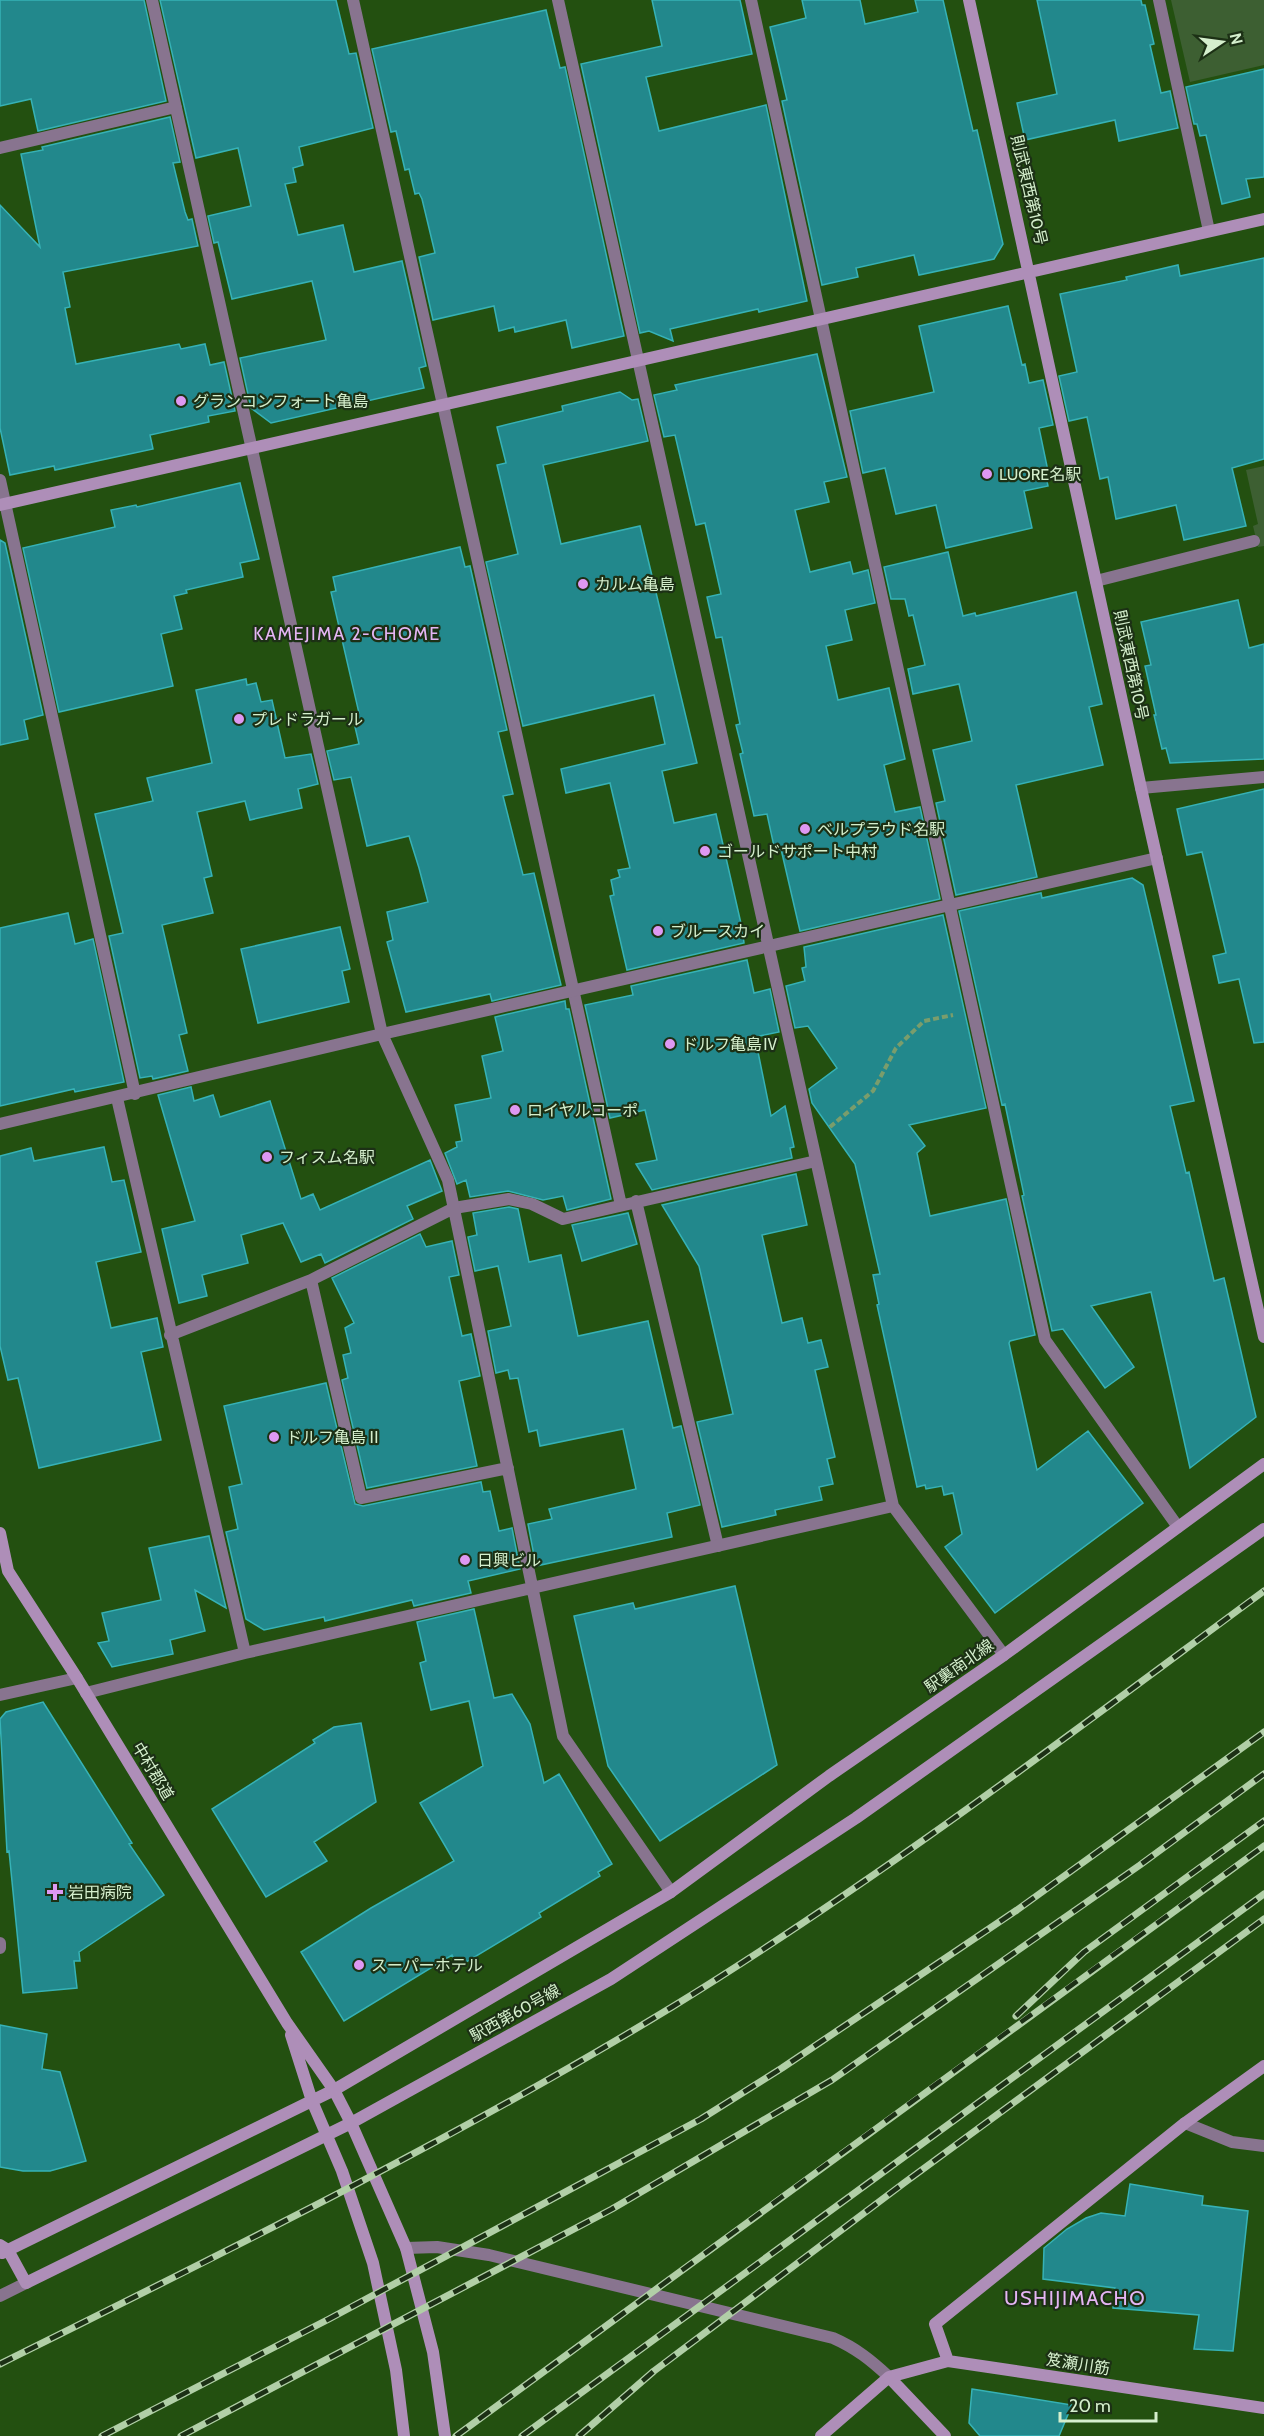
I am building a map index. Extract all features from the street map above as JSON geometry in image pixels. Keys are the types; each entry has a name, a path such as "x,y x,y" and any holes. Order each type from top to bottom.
{"street":[{"path":"152,0 382,1034 448,1180 563,1736 671,1892"},
{"path":"353,0 621,1205"},
{"path":"558,0 893,1506 1004,1655"},
{"path":"751,0 1046,1340 1179,1527"},
{"name":"則武東西第10号","path":"969,0 1141,788 1264,1337"},
{"path":"1159,0 1209,231"},
{"path":"0,148 176,107"},
{"path":"3,504 1264,219"},
{"path":"0,480 3,504 135,1094"},
{"path":"1096,580 1254,541"},
{"path":"1141,788 1264,777"},
{"path":"0,1124 382,1034 1157,858"},
{"path":"117,1098 245,1653"},
{"path":"170,1335 311,1280 454,1208 509,1200 532,1204 563,1219 816,1161"},
{"path":"636,1201 718,1546"},
{"path":"311,1280 361,1498 508,1468"},
{"name":"駅裏南北線","path":"671,1892 829,1776 1004,1655 1264,1464"},
{"path":"86,1693 245,1653 893,1506"},
{"name":"駅西第60号線","path":"26,2283 351,2123 611,1979 856,1818 1264,1528"},
{"name":"中村郡道","path":"0,1533 8,1571 77,1678 287,2023"},
{"path":"0,1695 77,1678"},
{"name":"駅西第60号線","path":"3,2250 334,2090 671,1892"},
{"path":"0,1943 0,1948"},
{"path":"287,2023 334,2090 406,2248 433,2352 445,2436"},
{"path":"287,2023 312,2101 342,2171 373,2264 396,2370 404,2436"},
{"path":"948,2361 935,2324 1185,2123 1264,2066"},
{"path":"1185,2123 1232,2142 1264,2146"},
{"path":"406,2248 437,2247 489,2255 833,2338 851,2345 866,2356 945,2436"},
{"path":"0,2296 26,2283 3,2250"},
{"name":"笈瀬川筋","path":"890,2378 948,2361 1264,2408"},
{"path":"821,2436 890,2378"}],"path":[{"path":"811,1142 873,1091 896,1048 924,1021 974,1010"}],"green space":[{"path":"1171,0 1264,0 1264,65 1190,82"},
{"path":"1264,466 1264,546 1258,547 1253,526 1258,524 1246,470"}],"building":[{"path":"0,0 144,0 166,101 38,131 31,99 0,106"},
{"path":"160,0 336,0 349,54 356,53 373,128 299,147 303,165 293,168 296,182 285,184 298,235 343,225 354,272 402,261 426,366 419,368 424,388 271,423 251,408 240,358 326,340 312,281 232,299 218,242 214,243 208,216 251,206 238,148 196,158"},
{"path":"652,0 740,0 752,54 646,77 659,131 766,105 807,301 759,312 758,309 670,329 673,341 649,331 640,333 581,64 662,46"},
{"path":"802,0 860,0 865,24 918,12 915,0 943,0 973,131 977,130 1003,244 994,259 919,275 914,255 856,268 858,277 822,285 782,101 787,100 770,27 806,18"},
{"path":"1037,0 1141,0 1142,5 1145,5 1154,44 1150,45 1161,93 1170,91 1178,128 1119,141 1115,120 1025,140 1017,103 1057,94"},
{"path":"546,10 560,68 565,67 624,336 572,348 566,320 515,332 514,327 499,331 494,306 433,320 419,257 435,253 422,199 419,193 415,194 409,169 405,170 396,131 391,132 372,49"},
{"path":"1264,69 1264,177 1246,179 1250,197 1222,204 1206,135 1200,136 1197,124 1194,124 1186,87"},
{"path":"170,117 180,162 173,163 185,212 188,220 192,219 198,246 63,272 70,307 65,308 76,364 179,344 181,349 205,344 210,365 224,362 235,411 208,416 209,422 150,435 153,449 55,470 54,466 10,475 0,428 0,205 40,247 21,154"},
{"path":"1264,258 1264,459 1232,468 1246,526 1184,540 1176,505 1116,519 1108,477 1100,479 1087,417 1069,421 1059,376 1077,372 1060,294 1127,280 1126,277 1178,265 1180,276"},
{"path":"1008,306 1022,365 1025,364 1029,383 1043,380 1053,425 1039,428 1048,471 1045,472 1048,486 1024,491 1032,528 946,548 936,505 896,514 885,468 863,473 850,411 934,392 919,326"},
{"path":"817,354 847,477 824,482 829,502 795,510 810,572 850,562 853,574 868,570 875,603 845,610 852,640 826,646 838,700 889,688 905,759 884,765 895,812 920,807 940,899 800,931 781,849 775,851 767,814 754,816 740,754 743,753 736,725 740,724 722,637 716,638 707,597 721,594 705,523 696,525 675,435 664,437 654,395 677,390 675,385"},
{"path":"620,392 632,400 638,399 648,441 543,465 561,544 640,526 697,763 662,771 674,823 716,814 744,943 627,970 610,896 614,895 611,880 620,877 618,870 630,868 610,783 566,793 561,769 665,744 654,695 523,726 486,562 518,554 497,465 506,463 497,427 563,411 562,406"},
{"path":"240,483 259,559 240,563 243,577 186,590 187,593 174,596 182,629 161,634 173,686 59,712 23,548 115,527 111,510 136,505 137,507"},
{"path":"0,540 5,543 43,715 24,720 28,739 0,745"},
{"path":"460,547 465,567 470,566 507,730 498,732 513,794 503,796 523,875 534,873 561,985 492,1001 490,994 406,1012 387,942 393,940 387,912 428,902 409,836 367,846 351,777 334,780 327,751 359,744 352,714 359,713 331,592 336,591 333,577"},
{"path":"948,552 963,616 975,613 976,616 1076,592 1102,704 1089,707 1103,765 1016,785 1037,877 956,895 936,803 945,801 933,750 972,741 959,684 913,694 908,669 925,665 913,615 909,616 905,599 891,599 884,567"},
{"path":"1238,600 1249,648 1264,644 1264,759 1170,763 1166,748 1162,749 1154,715 1156,715 1145,666 1151,665 1141,622"},
{"path":"246,679 247,685 256,683 261,702 272,700 285,758 311,754 318,784 298,789 302,808 250,820 245,801 197,812 212,876 204,878 213,913 162,925 187,1033 179,1035 188,1071 153,1079 152,1076 140,1078 109,936 123,933 95,814 153,801 147,778 212,763 196,690"},
{"path":"1264,789 1264,1042 1254,1043 1239,979 1219,983 1213,956 1226,953 1202,852 1187,855 1177,809"},
{"path":"1132,878 1143,885 1194,1101 1170,1106 1186,1173 1189,1172 1214,1281 1224,1278 1256,1417 1190,1468 1151,1292 1091,1306 1134,1367 1105,1388 1063,1329 1052,1331 1022,1196 1024,1195 1005,1104 1002,1105 959,911 1041,893 1042,898"},
{"path":"68,913 75,944 93,939 124,1082 75,1092 74,1089 0,1106 0,928"},
{"path":"943,915 986,1108 909,1125 925,1146 917,1153 930,1216 1006,1199 1035,1335 1009,1343 1037,1470 1088,1431 1143,1503 995,1613 945,1547 962,1534 953,1493 944,1495 942,1486 926,1489 925,1485 917,1487 877,1305 879,1304 873,1275 880,1274 855,1164 812,1103 809,1089 837,1068 808,1026 795,1028 786,986 805,981 802,968 806,967 804,947"},
{"path":"340,927 350,969 342,971 349,1002 258,1023 241,949"},
{"path":"747,960 754,993 770,989 779,1032 755,1037 771,1116 785,1106 794,1147 790,1148 792,1158 652,1190 636,1164 657,1160 645,1110 610,1118 585,1005 633,995 631,986"},
{"path":"565,1001 566,1009 569,1009 611,1199 567,1210 563,1196 543,1200 508,1191 470,1197 466,1180 457,1184 445,1153 457,1147 456,1142 462,1141 455,1105 491,1098 482,1056 503,1051 495,1017"},
{"path":"191,1087 194,1101 213,1095 220,1117 270,1101 301,1199 313,1194 320,1210 430,1160 442,1191 407,1206 413,1219 325,1263 321,1254 301,1262 283,1223 241,1235 248,1263 202,1275 207,1296 179,1303 162,1229 195,1221 158,1095"},
{"path":"104,1147 112,1182 124,1180 141,1252 96,1262 111,1328 157,1318 163,1347 141,1352 161,1440 39,1468 18,1378 8,1380 0,1346 0,1156 31,1148 34,1161"},
{"path":"796,1174 807,1225 762,1235 782,1323 802,1318 808,1343 821,1340 828,1367 815,1370 835,1457 827,1459 833,1484 819,1487 822,1500 775,1510 776,1515 722,1527 697,1422 733,1414 699,1266 662,1205"},
{"path":"509,1207 518,1209 529,1262 561,1255 578,1336 648,1321 673,1428 681,1426 700,1505 667,1513 672,1537 536,1566 528,1524 552,1519 549,1509 636,1489 623,1429 540,1446 537,1430 529,1432 518,1378 510,1379 508,1370 496,1373 488,1331 511,1326 498,1266 475,1271 468,1237 477,1235 473,1213"},
{"path":"628,1213 637,1244 582,1261 572,1225"},
{"path":"420,1234 426,1247 452,1241 459,1275 449,1277 462,1336 471,1334 480,1376 459,1381 477,1466 367,1488 342,1380 348,1378 343,1355 351,1353 345,1328 354,1323 332,1278"},
{"path":"326,1383 355,1504 363,1506 481,1482 483,1492 490,1491 499,1531 512,1528 520,1569 468,1581 471,1593 414,1606 412,1600 325,1621 324,1617 264,1630 246,1619 226,1532 238,1529 229,1487 242,1484 224,1406"},
{"path":"209,1536 226,1608 195,1590 205,1631 170,1640 173,1654 112,1667 98,1643 109,1641 102,1613 161,1600 149,1548"},
{"path":"735,1586 777,1765 660,1841 608,1766 574,1616 633,1603 635,1609"},
{"path":"474,1609 494,1698 512,1694 530,1724 544,1783 559,1774 612,1864 598,1872 600,1876 539,1913 541,1917 458,1967 452,1955 344,2021 301,1952 371,1908 454,1861 420,1803 483,1766 469,1701 431,1710 420,1663 426,1661 417,1622"},
{"path":"43,1702 132,1843 129,1844 164,1895 79,1952 80,1961 74,1961 77,1988 23,1993 9,1851 7,1852 0,1719 6,1712"},
{"path":"361,1723 376,1802 314,1842 327,1861 266,1897 212,1809 315,1743 313,1740 334,1727"},
{"path":"0,2025 47,2034 42,2069 60,2072 86,2161 50,2171 23,2171 0,2167"},
{"path":"1130,2184 1203,2196 1202,2205 1248,2211 1233,2351 1194,2349 1199,2315 1113,2308 1115,2288 1043,2279 1044,2248 1067,2229 1086,2218 1101,2213 1125,2216"},
{"path":"972,2389 1072,2405 1059,2436 980,2436 969,2423"}],"railway":[{"path":"0,2364 340,2193 507,2103 672,2007 824,1909 898,1858 1264,1591"},
{"path":"102,2436 329,2319 701,2119 782,2068 1017,1910 1264,1732"},
{"path":"181,2436 612,2209 832,2080 1140,1865 1264,1774"},
{"path":"1016,2016 1084,1952 1264,1821"},
{"path":"456,2436 1264,1846"},
{"path":"522,2436 1264,1894"},
{"path":"579,2436 654,2371 904,2183 1264,1919"}],"place":[{"name":"グランコンフォート亀島","path":"181,401"},
{"name":"LUORE名駅","path":"987,474"},
{"name":"カルム亀島","path":"583,584"},
{"name":"プレドラガール","path":"239,719"},
{"name":"ベルプラウド名駅","path":"805,829"},
{"name":"ゴールドサポート中村","path":"705,851"},
{"name":"ブルースカイ","path":"658,931"},
{"name":"ドルフ亀島Ⅳ","path":"670,1044"},
{"name":"ロイヤルコーポ","path":"515,1110"},
{"name":"フィスム名駅","path":"267,1157"},
{"name":"ドルフ亀島Ⅱ","path":"274,1437"},
{"name":"日興ビル","path":"465,1560"},
{"name":"岩田病院","path":"55,1892"},
{"name":"スーパーホテル","path":"359,1965"}],"district":[{"name":"KAMEJIMA 2-CHOME","path":"347,634"},
{"name":"USHIJIMACHO","path":"1075,2298"}]}
